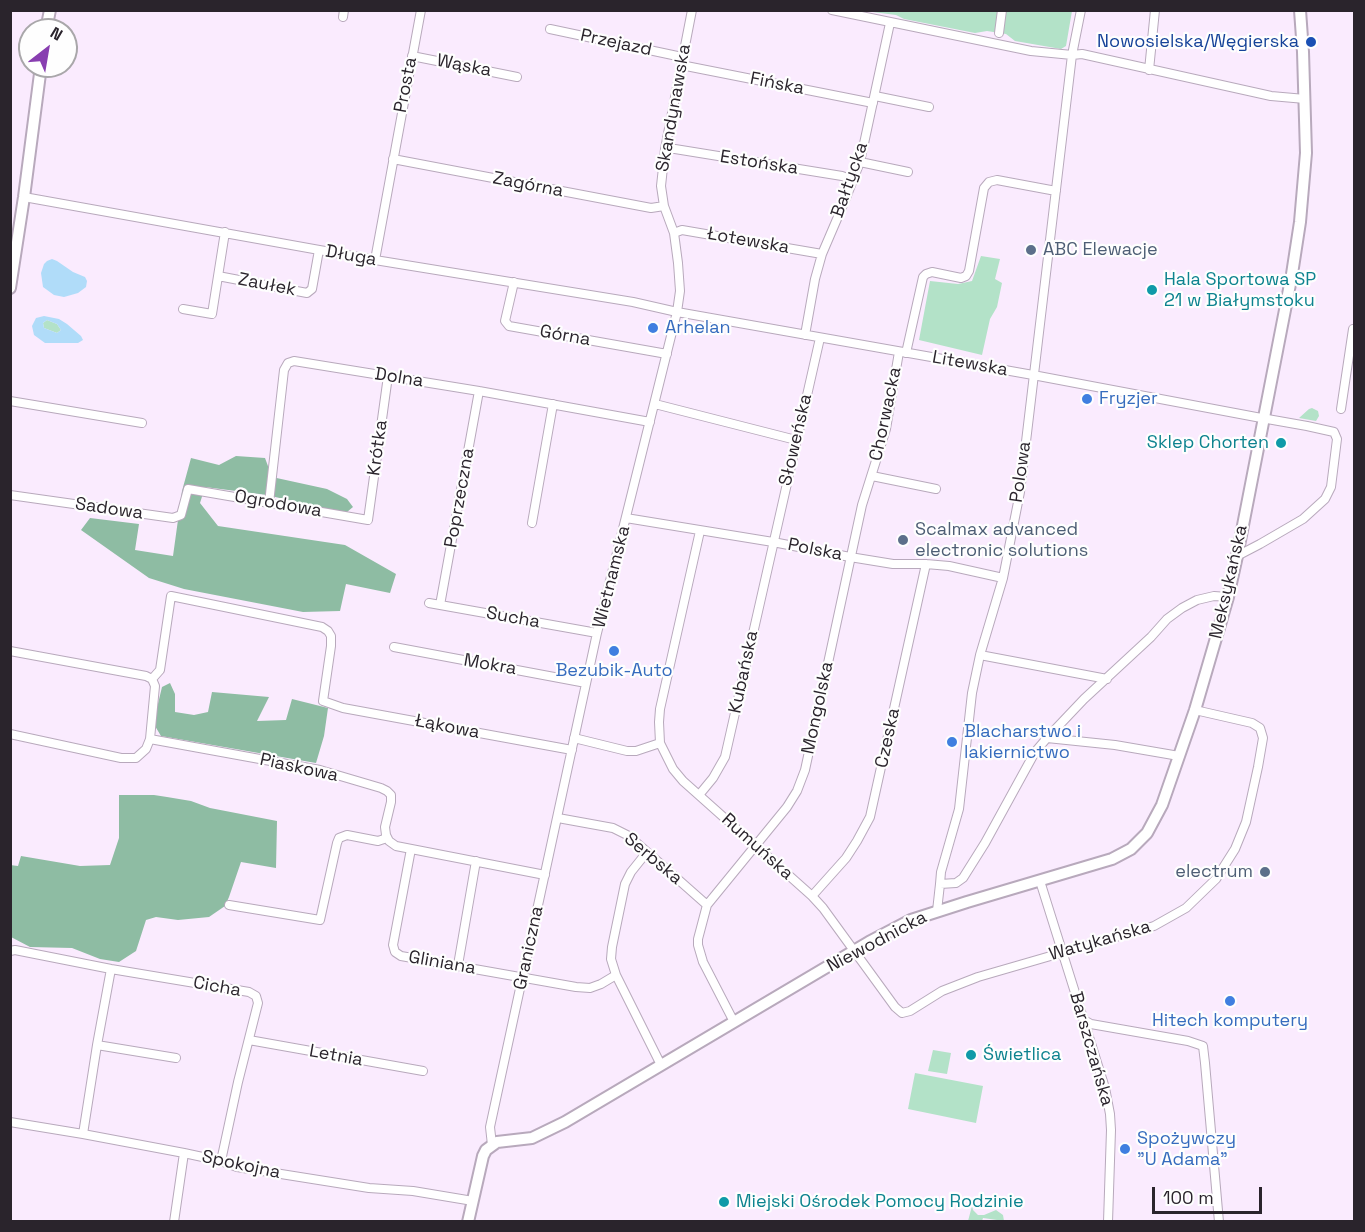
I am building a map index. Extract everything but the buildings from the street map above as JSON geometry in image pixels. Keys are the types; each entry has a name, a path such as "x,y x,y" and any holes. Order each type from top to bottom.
{"street":[{"name":"Prosta","path":"375,260 421,10"},
{"name":"Skandynawska","path":"677,312 680,291 678,263 674,233 664,206 661,186 665,149 692,10"},
{"path":"832,10 1031,51 1082,54 1271,96 1305,99"},
{"path":"999,33 1002,10"},
{"name":"Polowa","path":"940,884 941,872 959,809 972,693 980,655 1003,578 1020,492 1072,55 1081,10"},
{"path":"1149,70 1155,10"},
{"name":"Meksykańska","path":"937,911 1122,855 1147,832 1158,815 1195,710 1228,597 1292,273 1300,222 1306,153 1300,10"},
{"name":"Bałtycka","path":"805,335 814,279 860,162 890,23"},
{"name":"Przejazd","path":"550,29 681,61"},
{"name":"Wąska","path":"412,56 517,77"},
{"name":"Fińska","path":"681,61 874,99 928,107"},
{"path":"10,288 39,78"},
{"name":"Estońska","path":"665,149 764,163 842,176 853,180"},
{"name":"Zagórna","path":"393,159 651,208 664,206"},
{"path":"860,162 908,172"},
{"name":"Chorwacka","path":"850,557 862,505 886,429 902,352 923,277 932,272 961,278 966,276 969,271 984,188 989,182 997,180 1056,191"},
{"name":"Długa","path":"24,197 375,260 633,302 677,312"},
{"name":"Łotewska","path":"674,233 682,230 822,254"},
{"path":"183,309 212,314 225,232"},
{"name":"Zaułek","path":"218,276 307,293 312,289 319,250"},
{"name":"Górna","path":"514,282 505,321 509,326 667,354"},
{"name":"Litewska","path":"677,312 1033,375 1334,432 1337,436 1331,487 1325,499 1303,519 1237,556"},
{"name":"Wietnamska","path":"572,750 597,633 677,312"},
{"path":"1341,409 1353,329"},
{"name":"Słoweńska","path":"773,542 820,338"},
{"name":"Dolna","path":"269,502 284,370 288,363 294,361 650,422"},
{"name":"Krótka","path":"368,520 387,376"},
{"name":"Poprzeczna","path":"440,605 479,391"},
{"path":"10,401 142,423"},
{"path":"532,523 553,404"},
{"path":"655,404 796,440"},
{"name":"Chorwacka","path":"872,476 936,489"},
{"name":"Ogrodowa","path":"188,489 368,520"},
{"name":"Sadowa","path":"10,495 173,518 181,515 188,489"},
{"name":"Polska","path":"626,518 893,564 949,566 1003,578"},
{"name":"Rumuńska","path":"700,531 660,709 658,722 660,743 683,781 812,896 854,951"},
{"name":"Kubańska","path":"699,795 713,778 725,757 773,542"},
{"name":"Mongolska","path":"707,905 787,807 797,791 805,770 850,557"},
{"name":"Czeska","path":"812,896 846,858 870,817 926,564"},
{"name":"Łąkowa","path":"152,680 160,670 171,596 322,627 328,631 331,636 331,645 323,701 343,708 572,750"},
{"path":"940,884 956,883 963,878 1035,752 1084,699 1167,619 1182,608 1197,600 1214,596 1228,597"},
{"name":"Sucha","path":"429,603 597,633"},
{"name":"Mokra","path":"394,647 586,683"},
{"path":"10,651 146,676 152,680 154,686 150,739 146,749 136,758 121,758 10,734"},
{"path":"980,655 1107,679"},
{"name":"Watykańska","path":"854,951 895,1007 902,1012 910,1011 957,984 1154,926 1186,908 1216,879 1231,857 1246,822 1263,738 1260,728 1252,723 1195,710"},
{"path":"574,738 627,751 636,751 660,743"},
{"path":"1047,738 1114,745 1179,756"},
{"name":"Piaskowa","path":"150,739 320,770 381,788 391,795 386,827 387,838"},
{"name":"Graniczna","path":"492,1145 490,1127 572,750"},
{"name":"Serbska","path":"558,818 613,828 629,837 707,905"},
{"path":"229,905 320,920 337,843 339,838 347,836 378,841 387,838 396,846 545,875"},
{"name":"Gliniana","path":"411,849 393,945 395,952 401,956 565,986 590,988 616,975"},
{"path":"647,852 631,872 625,884 610,958 616,975 661,1065"},
{"path":"458,965 477,861"},
{"name":"Barszczańska","path":"1040,881 1103,1079 1110,1114 1108,1221"},
{"name":"Niewodnicka","path":"492,1145 501,1141 537,1136 565,1122 854,951 911,920 937,911 940,884"},
{"path":"707,905 698,939 699,954 734,1022"},
{"name":"Cicha","path":"10,951 15,950 249,992 256,996 258,1003 221,1161"},
{"path":"83,1134 111,969"},
{"path":"1084,1020 1091,1024 1188,1041 1203,1046 1220,1221"},
{"name":"Letnia","path":"249,1040 423,1071"},
{"path":"97,1045 176,1058"},
{"name":"Spokojna","path":"10,1122 184,1153 237,1167 369,1188 413,1191 473,1201"},
{"path":"468,1221 483,1156 492,1145"},
{"path":"174,1221 184,1153"}],"green space":[{"path":"865,11 1072,11 1066,46 1061,49 1015,41 1006,34 987,31 975,33 904,19 896,15"},
{"path":"981,256 1000,259 995,279 1002,283 997,307 990,319 982,355 919,340 930,281 958,284 972,281"},
{"path":"47,320 57,324 61,330 57,333 44,328 43,323"},
{"path":"1309,409 1318,411 1319,416 1316,421 1299,418"},
{"path":"236,456 265,458 272,477 327,489 347,499 353,507 347,512 330,510 267,495 205,487 200,503 218,526 345,545 396,574 390,593 346,584 340,611 303,612 184,589 149,578 81,530 90,518 139,524 135,550 173,556 182,491 191,458 219,465"},
{"path":"170,683 175,694 175,712 194,715 208,712 212,692 269,697 257,721 286,720 292,699 328,708 324,736 316,763 161,736 155,726 156,712 162,687"},
{"path":"119,795 167,797 277,821 276,868 241,862 225,906 209,917 178,920 156,917 146,920 136,951 119,962 100,959 72,948 30,947 11,937 10,865 18,866 21,856 80,866 110,865 119,838"},
{"path":"933,1050 951,1053 947,1074 928,1071"},
{"path":"915,1073 983,1086 976,1123 908,1109"},
{"path":"972,1206 978,1215 996,1210 1003,1215 1004,1221 983,1218 982,1221 968,1221"}],"water":[{"path":"52,259 85,277 86,287 78,293 64,297 54,295 43,287 41,273 44,264"},
{"path":"44,316 59,319 83,340 78,343 45,343 34,335 32,326 36,318","holes":["47,320 57,324 61,330 57,333 44,328 43,323"]}],"place":[{"name":"Nowosielska/Węgierska","path":"1311,42"},
{"name":"ABC Elewacje","path":"1031,250"},
{"name":"Hala Sportowa SP 21 w Białymstoku","path":"1152,290"},
{"name":"Arhelan","path":"653,328"},
{"name":"Fryzjer","path":"1087,399"},
{"name":"Sklep Chorten","path":"1281,443"},
{"name":"Scalmax advanced electronic solutions","path":"903,540"},
{"name":"Bezubik-Auto","path":"614,651"},
{"name":"Blacharstwo i lakiernictwo","path":"952,742"},
{"name":"electrum","path":"1265,872"},
{"name":"Hitech komputery","path":"1230,1001"},
{"name":"Świetlica","path":"971,1055"},
{"name":"Spożywczy \"U Adama\"","path":"1125,1149"},
{"name":"Miejski Ośrodek Pomocy Rodzinie","path":"724,1202"}]}
